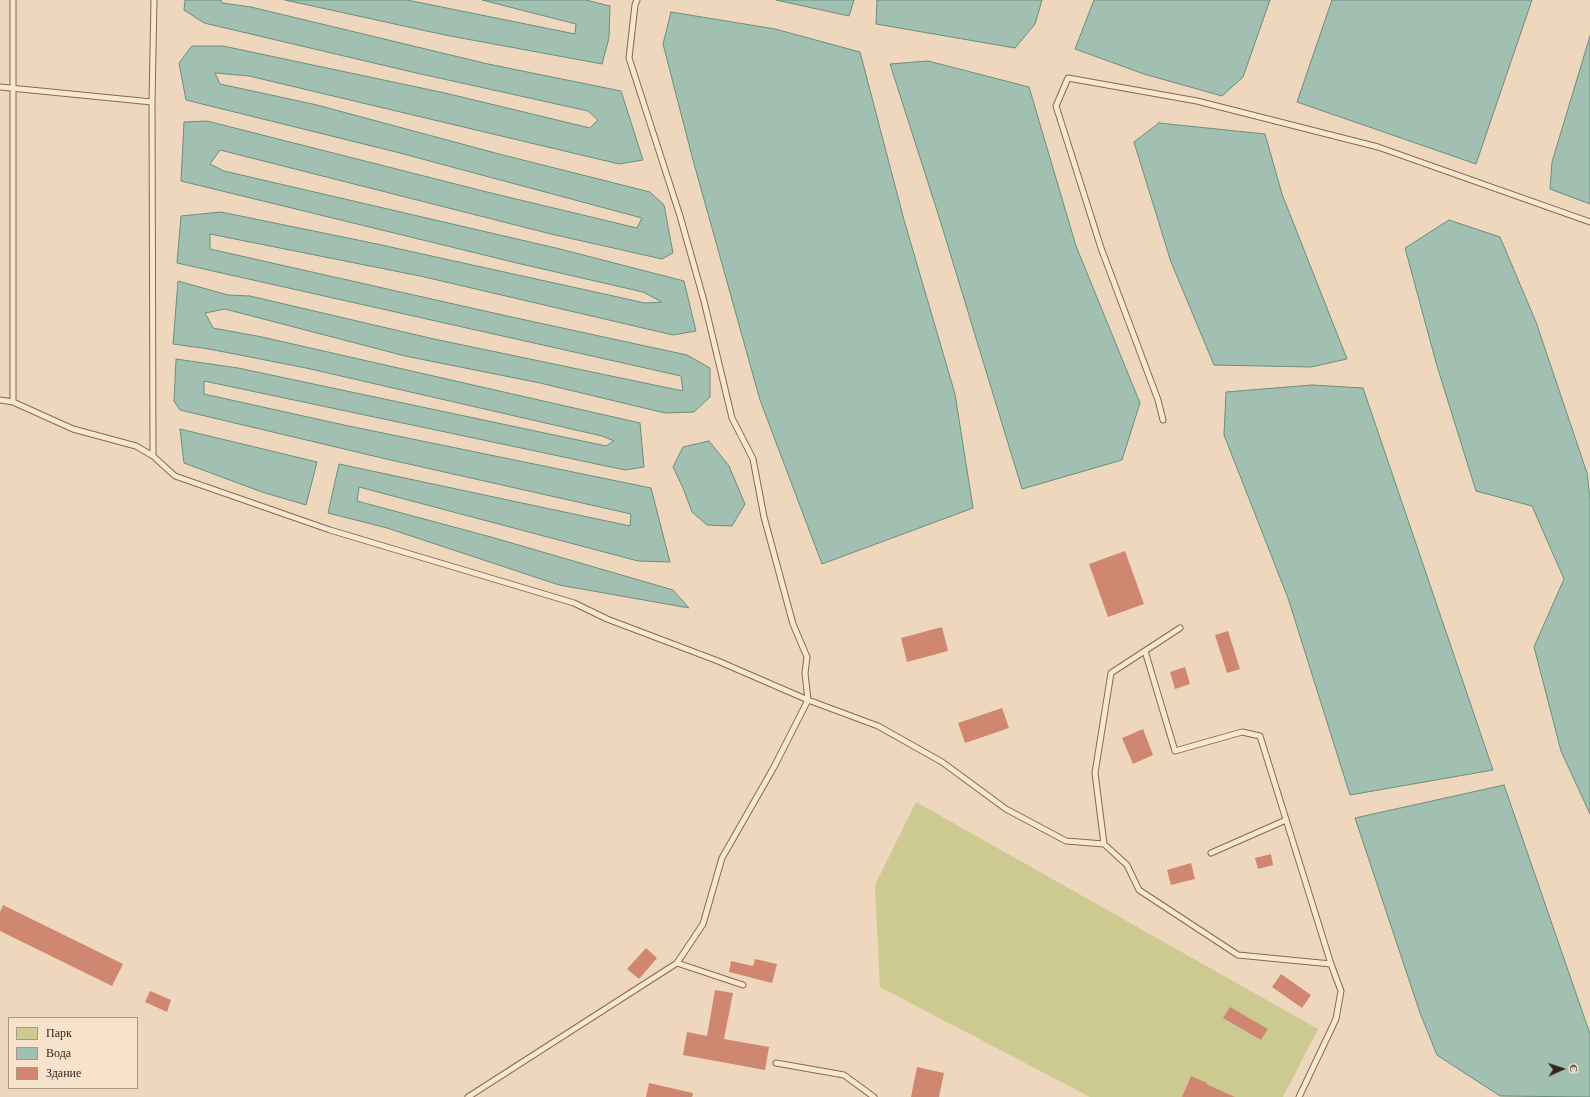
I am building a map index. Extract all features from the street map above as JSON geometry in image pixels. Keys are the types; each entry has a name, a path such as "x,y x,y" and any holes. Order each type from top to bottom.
{"lane":[{"path":"13,0 13,402"},
{"path":"153,456 152,102 154,0"},
{"path":"468,1097 677,963 703,924 722,858 774,766 808,700 805,673 807,656 793,624 764,517 753,459 732,418 704,302 680,216 629,58 635,5 637,0"},
{"path":"1163,420 1158,400 1101,248 1056,106 1068,78 1197,101 1378,147 1590,222"},
{"path":"0,87 152,102"},
{"path":"0,400 13,402 73,429 136,446 153,456 175,476 330,530 574,603 607,619 718,662 808,700 878,726 942,762 1006,809 1066,841 1104,844 1127,865 1139,890 1238,955 1331,964"},
{"path":"1104,844 1095,773 1111,673 1180,628"},
{"path":"1145,651 1175,751 1242,732 1260,736 1331,964 1341,991 1336,1019 1299,1097"},
{"path":"1211,853 1286,820"},
{"path":"677,963 743,985"},
{"path":"776,1063 844,1075 874,1097"}],"green space":[{"path":"916,802 1318,1029 1283,1097 1090,1097 880,987 875,885"}],"water":[{"path":"185,0 221,0 222,3 251,7 488,64 621,91 643,160 619,164 249,76 215,73 220,84 317,105 499,154 650,192 664,205 673,253 662,259 551,234 220,150 210,164 224,171 560,249 684,281 696,331 673,335 420,276 210,234 210,249 687,355 710,368 710,397 694,412 665,413 540,383 405,356 225,309 205,313 213,328 262,337 640,423 644,467 625,470 204,381 204,394 344,425 651,488 670,562 638,561 359,487 357,501 491,537 673,590 689,608 559,585 387,528 328,513 339,464 630,526 631,514 382,458 180,410 174,401 176,359 238,368 606,446 614,441 602,436 306,368 209,349 173,344 178,281 228,295 250,296 434,339 683,391 681,376 177,263 181,216 221,212 377,244 645,303 662,302 643,292 521,264 181,181 184,122 207,121 491,193 637,228 642,218 396,152 186,100 179,63 192,46 223,46 445,93 590,128 598,120 588,111 412,72 204,23 184,10"},
{"path":"285,0 407,0 575,34 576,24 482,0 586,0 610,6 609,38 602,64 445,35"},
{"path":"776,0 854,0 849,16"},
{"path":"877,0 1042,0 1035,24 1015,48 876,24"},
{"path":"1094,0 1270,0 1243,77 1222,96 1144,74 1075,49"},
{"path":"1332,0 1532,0 1476,164 1297,102"},
{"path":"671,12 775,29 860,52 904,220 955,394 973,508 822,564 760,400 693,160 663,44"},
{"path":"1590,36 1590,204 1550,189 1552,162"},
{"path":"928,61 1029,87 1076,246 1140,403 1122,460 1022,489 940,220 890,64"},
{"path":"1159,123 1265,134 1282,194 1347,359 1311,367 1214,365 1171,262 1134,142"},
{"path":"1449,220 1500,237 1536,322 1587,473 1590,499 1590,814 1561,751 1534,647 1564,579 1532,506 1476,491 1437,366 1405,248"},
{"path":"1312,385 1363,388 1493,770 1350,795 1288,598 1224,435 1226,392"},
{"path":"180,429 317,462 306,505 262,492 184,463"},
{"path":"709,441 729,466 745,504 732,526 707,525 692,512 673,467 683,447"},
{"path":"1504,785 1590,1034 1590,1097 1500,1096 1437,1055 1420,1013 1355,818"}],"building":[{"path":"1125,551 1144,604 1108,617 1089,564"},
{"path":"942,627 948,651 907,662 901,638"},
{"path":"1228,631 1240,669 1227,673 1215,635"},
{"path":"1185,667 1190,684 1175,689 1170,672"},
{"path":"1002,708 1009,728 965,743 958,723"},
{"path":"1143,729 1153,755 1133,764 1122,738"},
{"path":"1271,854 1273,865 1258,869 1255,858"},
{"path":"1191,863 1195,879 1171,885 1167,870"},
{"path":"3,905 123,964 112,986 0,931 0,912"},
{"path":"646,948 657,958 639,979 627,969"},
{"path":"755,959 777,964 772,983 729,972 731,961 753,966"},
{"path":"1281,974 1311,995 1302,1008 1272,987"},
{"path":"715,990 733,993 724,1039 769,1047 765,1070 683,1055 687,1032 707,1036"},
{"path":"150,991 171,1000 167,1012 145,1002"},
{"path":"1230,1007 1268,1029 1261,1040 1223,1018"},
{"path":"917,1067 944,1073 939,1097 911,1097"},
{"path":"1191,1076 1207,1083 1206,1084 1235,1097 1182,1097"},
{"path":"649,1083 693,1093 692,1097 646,1097"}]}
